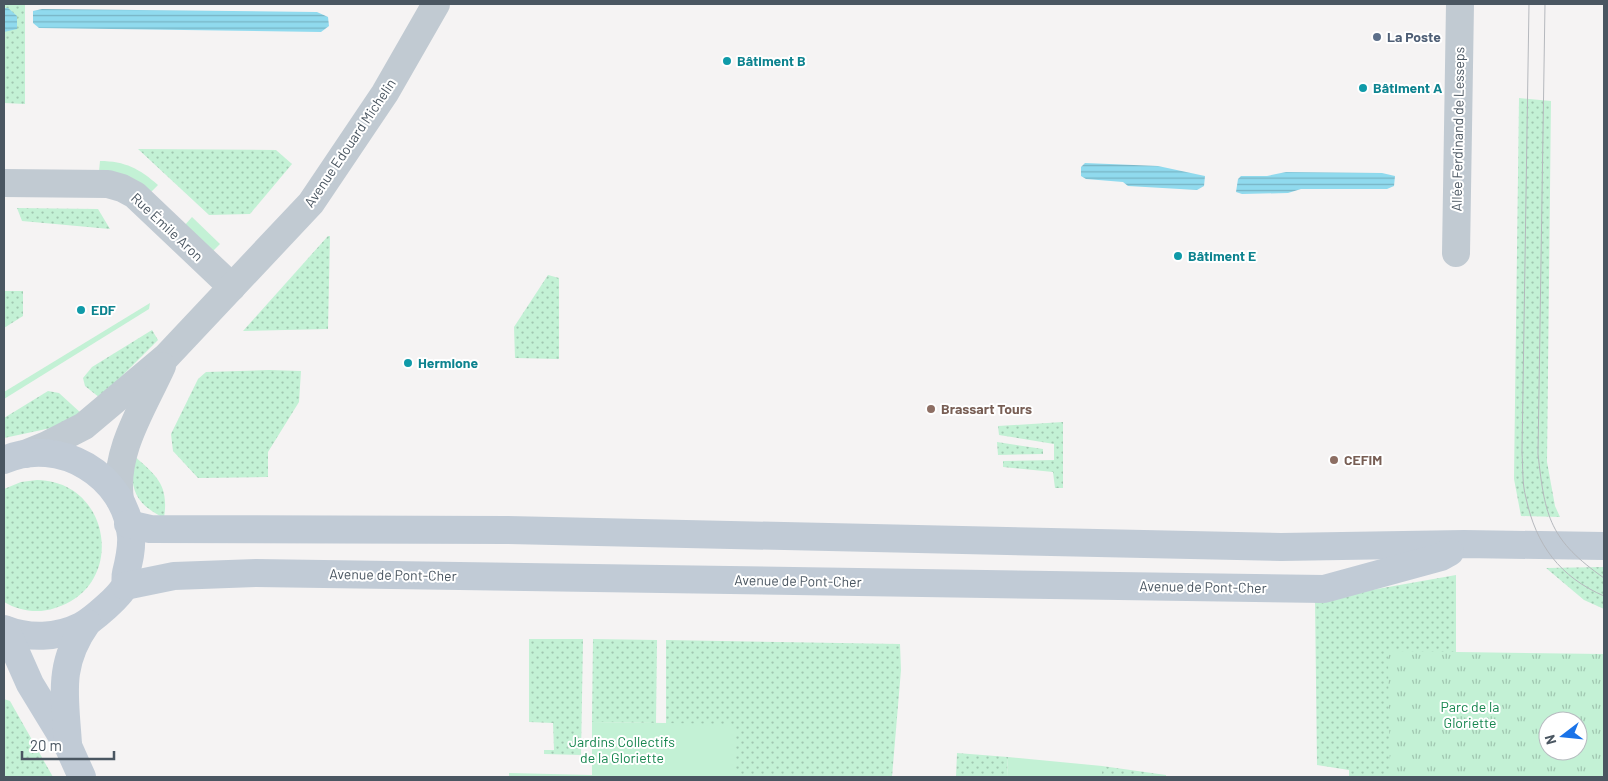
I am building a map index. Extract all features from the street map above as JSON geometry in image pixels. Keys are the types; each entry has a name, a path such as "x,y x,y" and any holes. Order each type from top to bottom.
{"main road":[{"path":"14,457 52,454 79,462 102,478 124,512 150,529 516,530 1281,547 1464,544 1604,546"},
{"path":"5,629 19,634 47,636 74,629 87,623 106,607 126,586 130,550 124,512"},
{"name":"Avenue de Pont-Cher","path":"126,586 174,576 256,573 1324,589 1441,557 1464,544"},
{"path":"69,748 64,680 70,650 87,623"},
{"path":"5,629 30,684 69,748 82,777"}],"street":[{"name":"Avenue Edouard Michelin","path":"14,457 47,445 84,426 166,358 311,203 385,94 436,4"},
{"name":"Allée Ferdinand de Lesseps","path":"1456,253 1460,4"},
{"name":"Rue Émile Aron","path":"4,183 108,184 122,188 135,195 232,287"},
{"name":"Avenue Edouard Michelin","path":"124,512 117,483 120,460 166,358"}],"green space":[{"path":"4,4 25,4 25,104 4,103"},
{"path":"1519,98 1551,101 1547,462 1555,506 1560,517 1521,516 1514,479"},
{"path":"138,149 276,150 292,164 250,214 209,215"},
{"path":"100,161 125,164 145,174 158,185 151,192 127,176 114,172 99,171"},
{"path":"17,208 98,209 110,229 22,221"},
{"path":"192,217 220,244 213,251 185,225"},
{"path":"330,236 328,329 243,331"},
{"path":"548,275 559,278 559,359 515,358 514,327"},
{"path":"4,291 23,291 23,316 4,328"},
{"path":"150,303 149,309 4,399 4,392"},
{"path":"152,330 158,340 100,398 85,386 83,378 92,367"},
{"path":"301,371 299,402 268,452 268,477 198,478 173,451 171,434 198,379 206,372"},
{"path":"48,391 59,393 82,414 51,428 4,438 4,418"},
{"path":"1063,422 1063,488 1055,488 1053,472 1003,467 1003,461 1054,460 1054,444 999,435 998,426"},
{"path":"997,442 1043,449 1043,454 998,455"},
{"path":"134,456 160,482 165,497 164,518 146,506 136,493 132,477"},
{"path":"37,480 62,485 82,497 95,515 101,536 101,559 93,579 78,597 55,608 42,611 16,608 4,602 4,489 21,482"},
{"path":"1604,567 1604,609 1584,600 1546,568"},
{"path":"1456,575 1456,692 1451,777 1349,777 1349,770 1317,765 1315,600"},
{"path":"529,639 583,639 581,755 544,754 544,750 554,750 553,723 529,722"},
{"path":"593,639 657,640 656,723 592,722"},
{"path":"666,640 900,644 901,670 892,777 734,777 734,724 666,724"},
{"name":"Parc de la Gloriette","path":"1388,651 1604,654 1604,777 1390,777"},
{"path":"4,699 10,701 53,777 4,777"},
{"name":"Jardins Collectifs de la Gloriette","path":"592,722 734,724 734,777 509,777 509,773 592,775"},
{"path":"957,753 1008,757 1007,777 956,777"},
{"path":"1008,757 1102,766 1102,777 1007,777"},
{"path":"1102,766 1166,775 1166,777 1102,777"}],"water":[{"path":"4,8 8,8 17,16 17,29 4,32"},
{"path":"42,9 317,12 328,17 329,26 321,32 39,28 33,23 33,11"},
{"path":"1085,163 1158,166 1205,176 1204,186 1197,190 1128,186 1123,182 1086,179 1081,176 1081,167"},
{"path":"1286,172 1382,173 1395,176 1394,186 1387,189 1301,189 1288,193 1242,194 1236,192 1238,179 1241,176 1267,176"}],"tram line":[{"path":"1529,4 1522,452 1524,487 1530,515 1543,545 1552,558 1575,579 1604,596"},
{"path":"1545,4 1538,454 1544,495 1553,526 1572,552 1604,578"}],"place":[{"name":"La Poste","path":"1377,37"},
{"name":"Bâtiment B","path":"727,61"},
{"name":"Bâtiment A","path":"1363,88"},
{"name":"Bâtiment E","path":"1178,256"},
{"name":"EDF","path":"81,310"},
{"name":"Hermione","path":"408,363"},
{"name":"Brassart Tours","path":"931,409"},
{"name":"CEFIM","path":"1334,460"}]}
